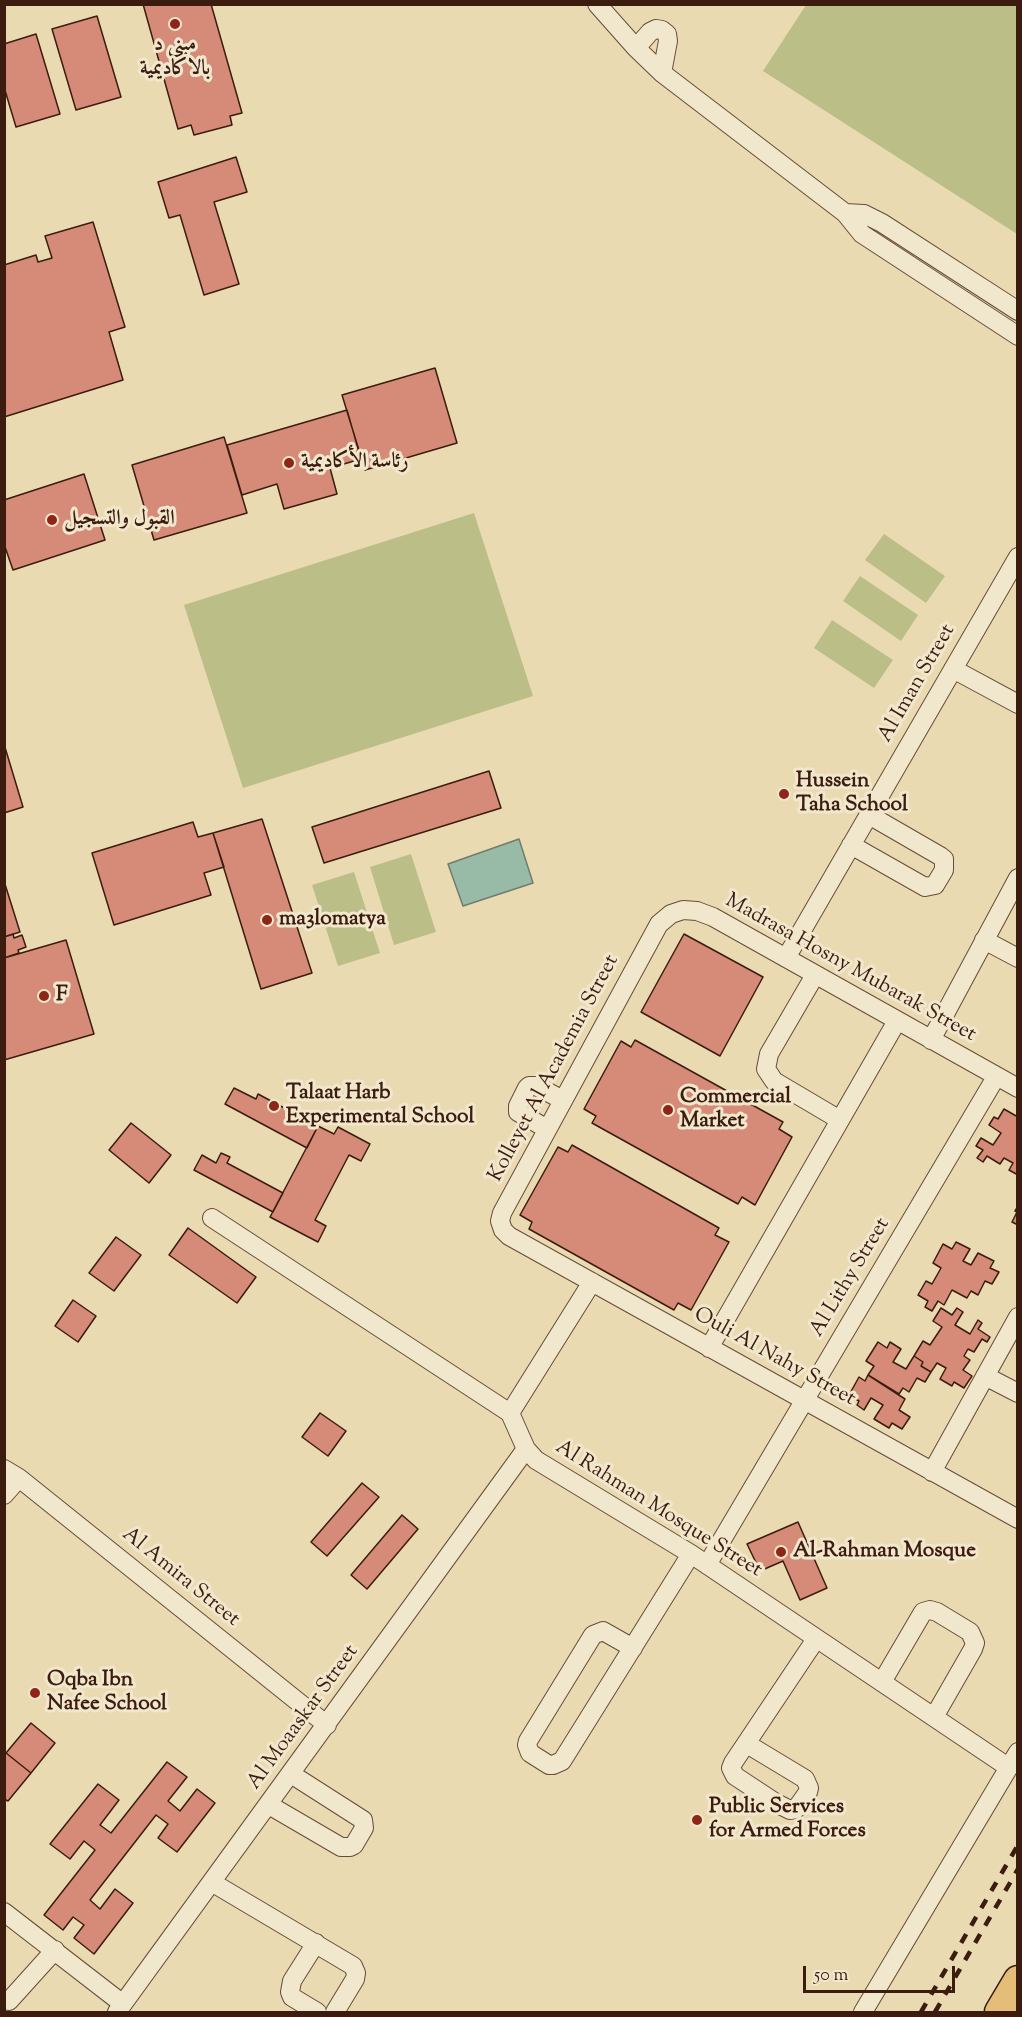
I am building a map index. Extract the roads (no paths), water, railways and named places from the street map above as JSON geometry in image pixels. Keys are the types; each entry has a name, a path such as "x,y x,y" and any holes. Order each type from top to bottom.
{"main road":[{"path":"999,2013 1017,1980"}],"street":[{"path":"597,4 662,73 845,213 862,234 1017,336"},
{"path":"636,48 650,32 656,29 667,34 668,41 662,73"},
{"path":"845,213 864,214 882,223 1017,311"},
{"path":"987,316 998,298"},
{"name":"Al Iman Street","path":"786,958 1017,557"},
{"path":"953,669 1017,704"},
{"path":"851,845 925,887 935,885 944,870 944,860 869,815"},
{"path":"931,1040 1017,878"},
{"name":"Madrasa Hosny Mubarak Street","path":"659,924 670,914 683,909 713,917 1017,1088"},
{"name":"Kolleyet Al Academia Street","path":"509,1236 503,1230 500,1221 502,1213 659,924"},
{"path":"984,940 1017,958"},
{"path":"815,975 769,1054 766,1069 774,1081 840,1120"},
{"path":"709,1348 897,1021"},
{"name":"Al Lithy Street","path":"706,1565 996,1077"},
{"path":"548,1129 518,1112 518,1106 527,1088 536,1086 563,1100"},
{"path":"212,1218 510,1413 592,1282"},
{"name":"Ouli Al Nahy Street","path":"509,1236 1017,1520"},
{"path":"932,1472 1017,1317"},
{"path":"985,1376 1017,1393"},
{"name":"Al Rahman Mosque Street","path":"510,1413 526,1449 536,1460 691,1554 934,1717 1013,1759"},
{"name":"Al Moaaskar Street","path":"120,2008 526,1449"},
{"path":"4,1495 12,1473"},
{"name":"Al Amira Street","path":"12,1473 327,1725"},
{"path":"633,1648 608,1632 597,1632 593,1635 528,1741 530,1754 549,1765 562,1761 633,1648 691,1554"},
{"path":"882,1683 924,1612 930,1610 937,1612 970,1632 975,1643 973,1649 934,1717"},
{"path":"747,1744 816,1639"},
{"path":"863,2013 1013,1759"},
{"path":"269,1805 341,1847 354,1845 364,1828 363,1820 291,1774"},
{"path":"213,1883 353,1966 356,1973 355,1979 335,2013"},
{"path":"4,1912 55,1950 120,2008"},
{"path":"316,1943 292,1981 290,1992 292,1997 317,2013"},
{"path":"12,2004 55,1950"}],"railway":[{"path":"921,2012 1018,1845"},
{"path":"935,2012 1018,1869"}],"place":[{"name":"مبني د بالاكاديمية","path":"175,24"},
{"name":"رئاسة الأكاديمية","path":"289,463"},
{"name":"القبول والتسجيل","path":"52,520"},
{"name":"Hussein Taha School","path":"784,794"},
{"name":"ma3lomatya","path":"267,920"},
{"name":"F","path":"44,996"},
{"name":"Talaat Harb Experimental School","path":"274,1106"},
{"name":"Commercial Market","path":"668,1110"},
{"name":"Al-Rahman Mosque","path":"781,1552"},
{"name":"Oqba Ibn Nafee School","path":"35,1693"},
{"name":"Public Services for Armed Forces","path":"697,1820"}]}
